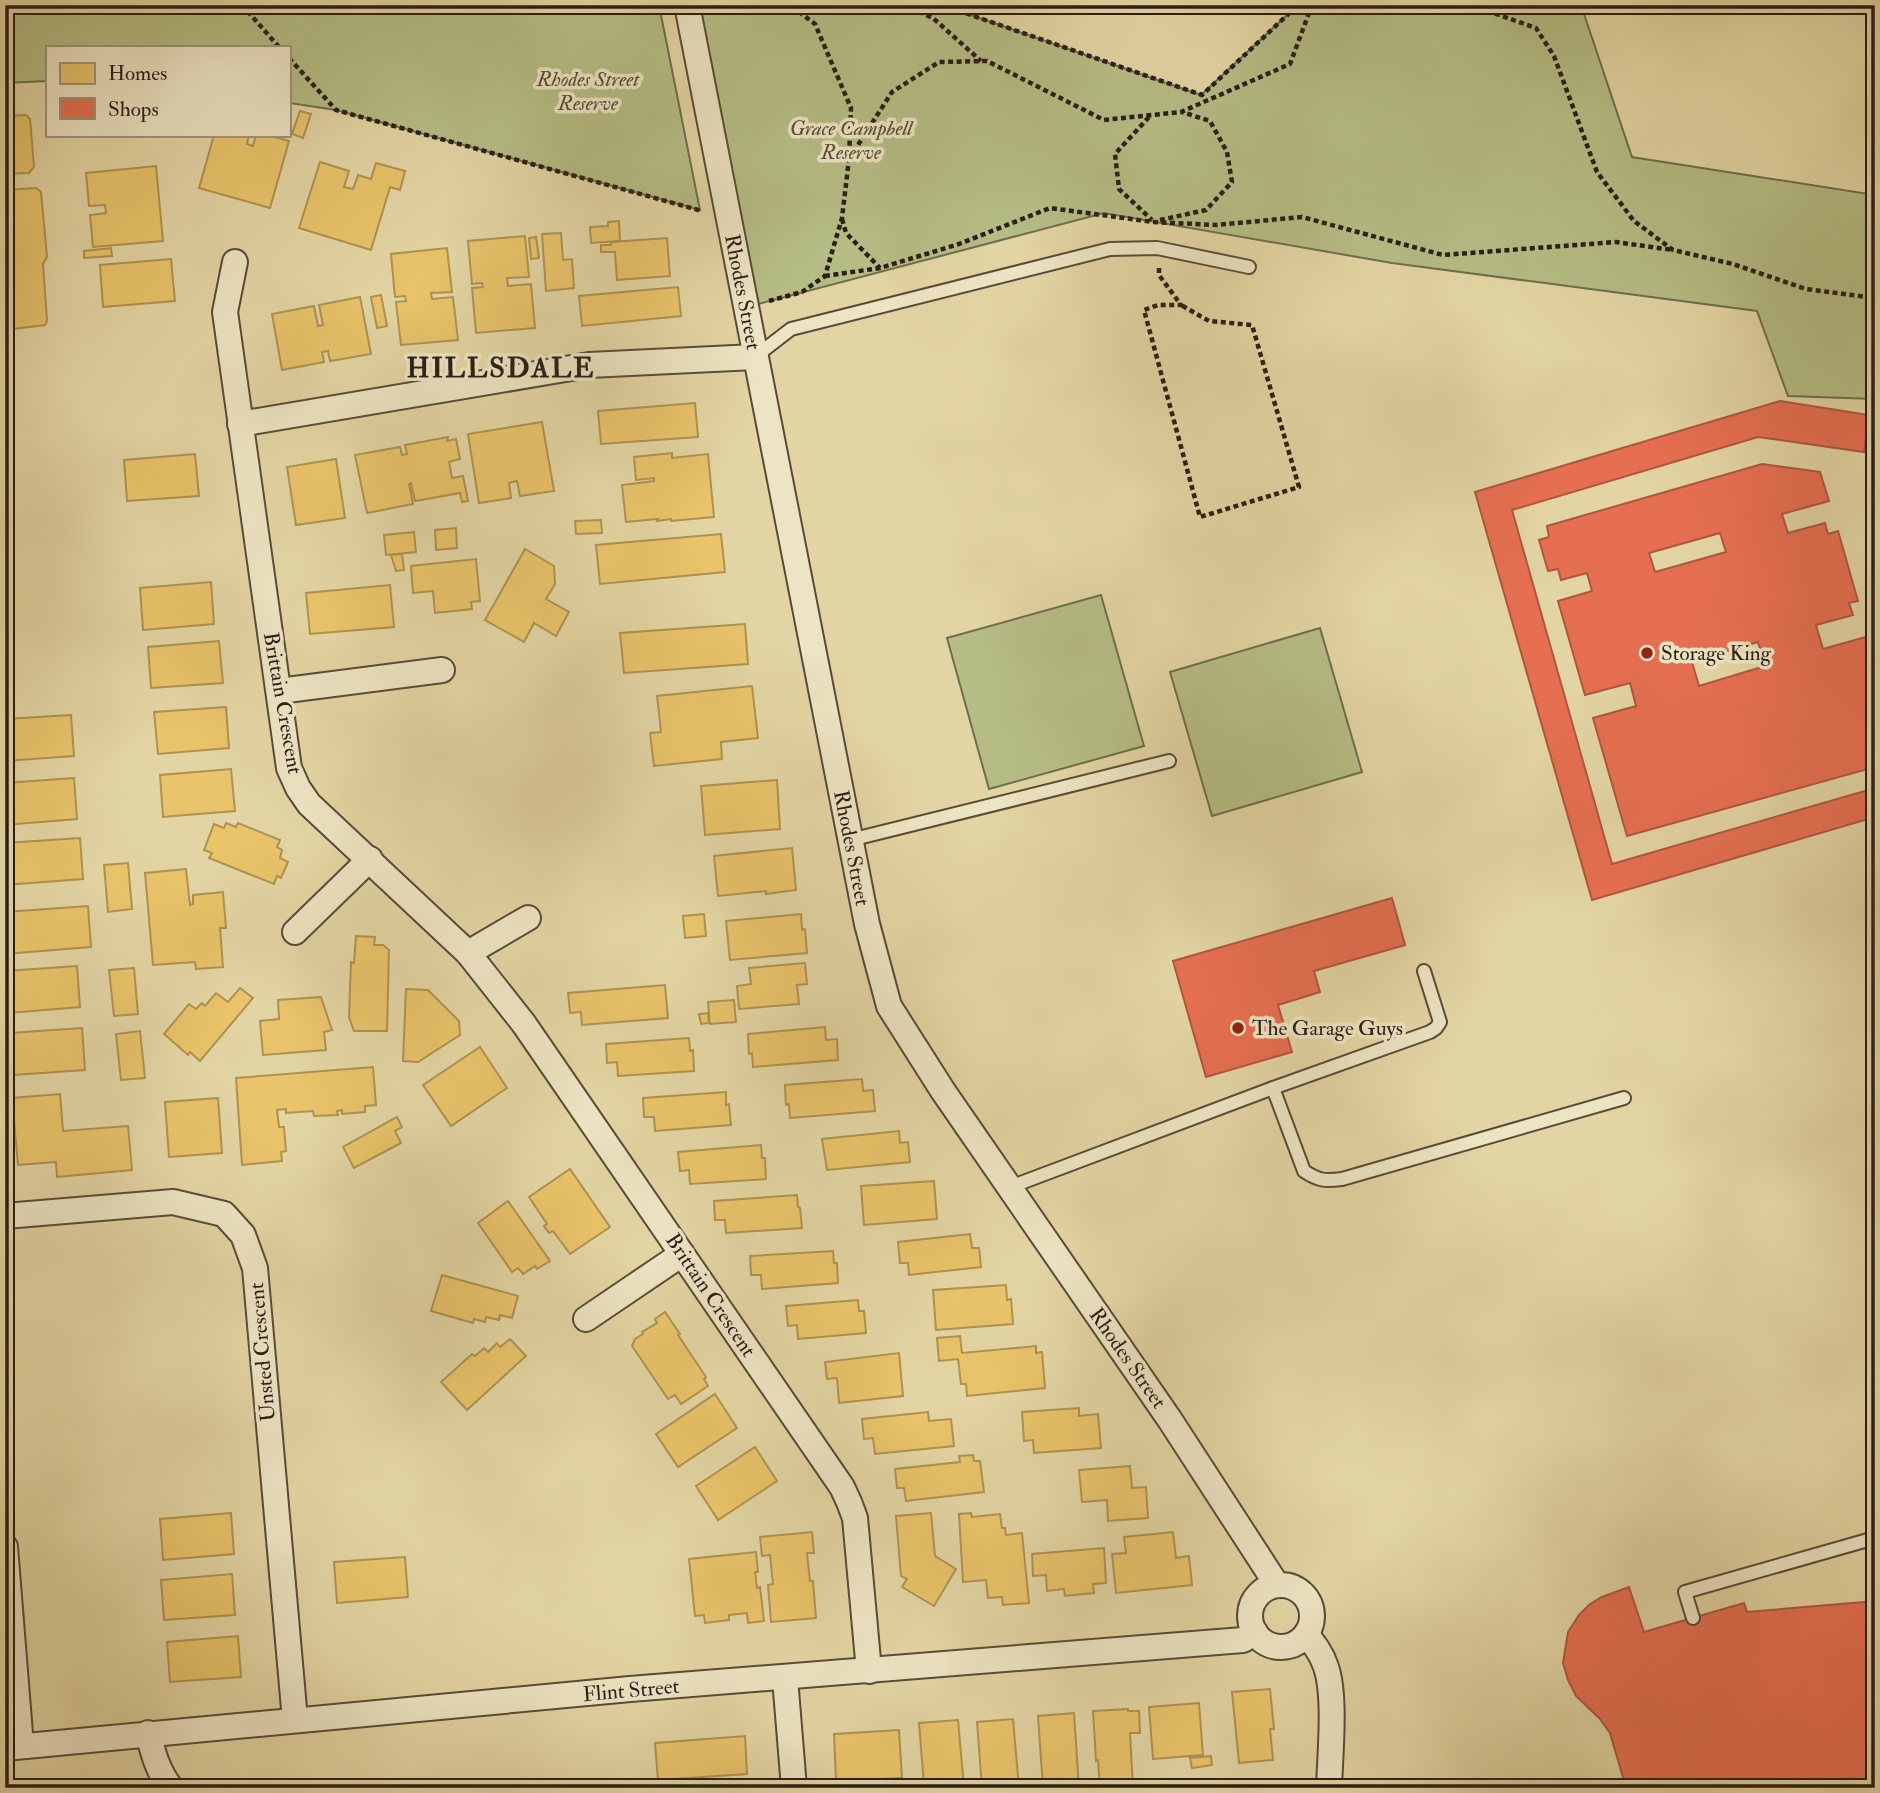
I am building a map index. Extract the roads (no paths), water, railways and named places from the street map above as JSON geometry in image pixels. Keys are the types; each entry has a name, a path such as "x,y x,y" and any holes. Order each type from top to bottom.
{"street":[{"name":"Rhodes Street","path":"687,5 850,840 867,924 889,1006 943,1090 1170,1420 1277,1585"},
{"name":"Brittain Crescent","path":"235,262 225,312 289,768 298,788 310,804 468,953 524,1024 828,1466 855,1518 869,1671"},
{"path":"240,424 589,365 755,357"},
{"path":"279,691 442,670"},
{"path":"295,932 370,859"},
{"path":"468,953 528,918"},
{"name":"Unsted Crescent","path":"5,1216 173,1202 224,1214 243,1235 255,1268 295,1720"},
{"path":"586,1319 682,1254"},
{"path":"5,1547 13,1747"},
{"path":"1287,1586 1305,1595 1310,1604 1311,1625 1300,1640 1284,1646 1268,1643 1255,1632 1251,1623 1253,1603 1267,1588 1287,1586"},
{"name":"Flint Street","path":"13,1747 630,1689 1243,1640 1255,1632"},
{"path":"1306,1634 1318,1648 1329,1685 1329,1788"},
{"path":"785,1678 794,1788"},
{"path":"148,1733 161,1772 172,1788"}],"lane":[{"path":"755,357 791,329 1110,249 1157,248 1249,267"},
{"path":"850,840 1169,761"},
{"path":"1010,1187 1430,1032 1440,1022 1424,971"},
{"path":"1273,1088 1304,1171 1326,1181 1342,1179 1624,1098"},
{"path":"1693,1618 1685,1592 1875,1538"}],"place":[{"name":"Storage King","path":"1647,653"},
{"name":"The Garage Guys","path":"1238,1028"}],"district":[{"name":"HILLSDALE","path":"501,367"}],"park label":[{"name":"Rhodes Street Reserve","path":"588,91"},
{"name":"Grace Campbell Reserve","path":"851,140"}]}
